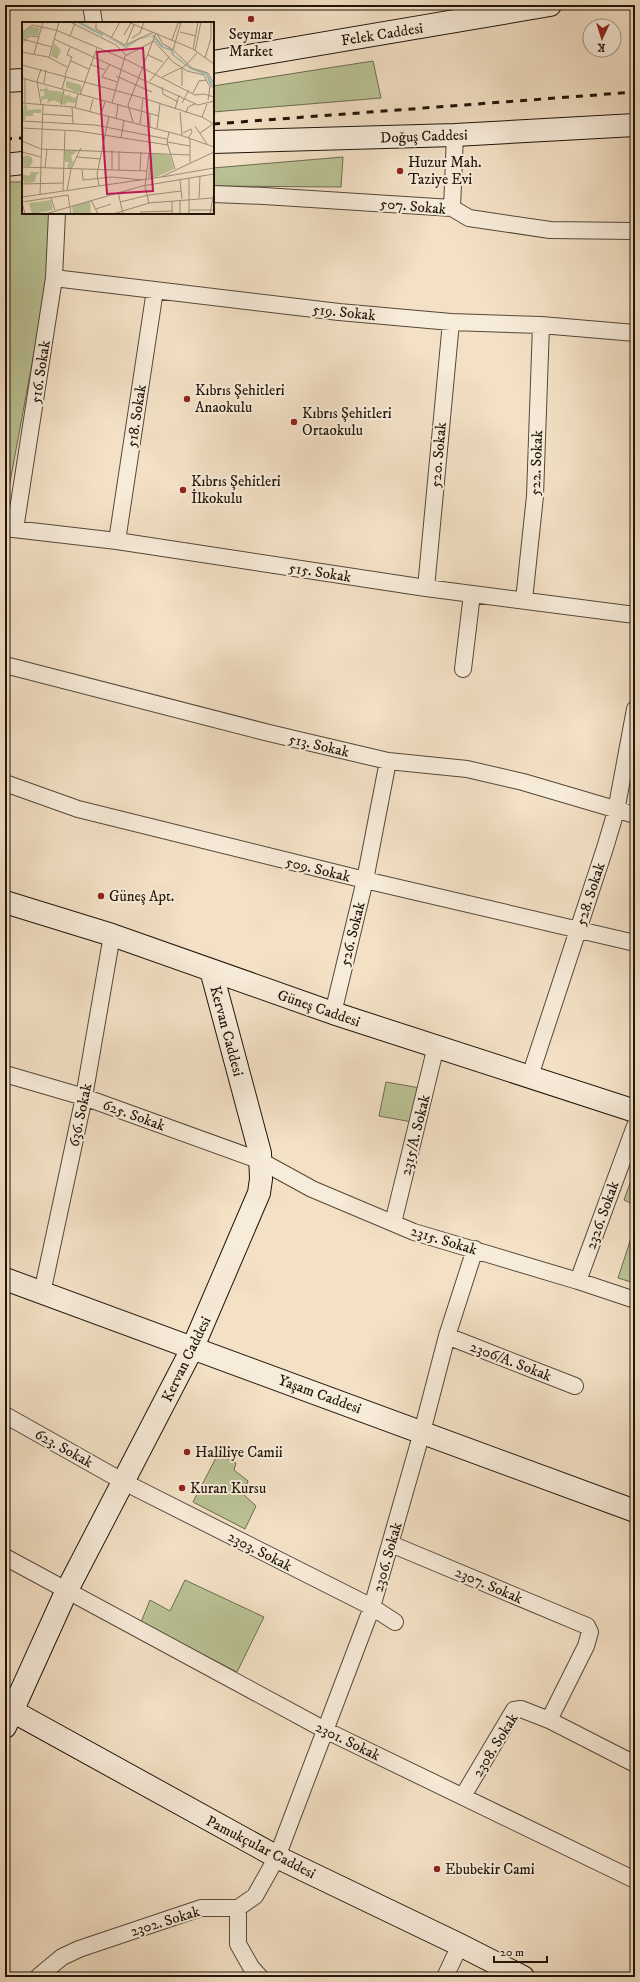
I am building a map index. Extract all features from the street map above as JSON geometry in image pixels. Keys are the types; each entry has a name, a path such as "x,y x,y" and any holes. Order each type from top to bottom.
{"street":[{"path":"91,5 94,22"},
{"name":"Felek Caddesi","path":"214,62 487,11 550,5"},
{"path":"5,81 22,80"},
{"name":"Doğuş Caddesi","path":"214,142 455,135 635,125"},
{"path":"452,208 455,135"},
{"path":"5,165 22,163"},
{"name":"507. Sokak","path":"214,194 452,208 469,218 550,230 635,231"},
{"name":"516. Sokak","path":"10,529 54,278 57,214"},
{"name":"519. Sokak","path":"54,278 339,312 450,322 541,325 635,332"},
{"name":"518. Sokak","path":"117,541 155,290"},
{"name":"520. Sokak","path":"426,588 450,322"},
{"name":"522. Sokak","path":"524,600 535,496 541,325"},
{"name":"515. Sokak","path":"10,529 117,541 426,588 635,615"},
{"path":"463,669 472,594"},
{"name":"513. Sokak","path":"5,665 269,733 388,761 467,769 523,782 616,811 635,815"},
{"name":"528. Sokak","path":"530,1076 616,811 635,708"},
{"name":"526. Sokak","path":"332,1013 365,880 388,761"},
{"name":"509. Sokak","path":"5,783 78,809 365,880 635,943"},
{"name":"Güneş Caddesi","path":"5,902 112,935 332,1013 635,1111"},
{"name":"636. Sokak","path":"42,1293 84,1097 112,935"},
{"name":"Kervan Caddesi","path":"7,1715 67,1590 193,1347 254,1206 260,1188 261,1161 211,970"},
{"name":"2315/A. Sokak","path":"393,1223 436,1046"},
{"name":"625. Sokak","path":"5,1074 84,1097 261,1161"},
{"name":"2326. Sokak","path":"578,1281 635,1126"},
{"name":"2315. Sokak","path":"261,1161 312,1189 414,1232 475,1249 635,1300"},
{"name":"2306. Sokak","path":"278,1857 324,1730 372,1607 422,1432 447,1336 475,1249"},
{"name":"Yaşam Caddesi","path":"5,1279 635,1511"},
{"name":"2306/A. Sokak","path":"447,1336 576,1386"},
{"name":"623. Sokak","path":"5,1415 124,1482"},
{"name":"2303. Sokak","path":"124,1482 372,1607 395,1622"},
{"name":"2307. Sokak","path":"391,1544 587,1626 590,1632 586,1646 549,1720"},
{"name":"2301. Sokak","path":"5,1557 324,1730 464,1796 635,1880"},
{"name":"2308. Sokak","path":"464,1796 514,1710 521,1709 549,1720"},
{"name":"Pamukçular Caddesi","path":"7,1715 278,1857 523,1977"},
{"path":"549,1720 635,1764"},
{"path":"260,1977 251,1967 238,1944 238,1908 254,1896 278,1857"},
{"name":"2302. Sokak","path":"38,1977 62,1958 79,1949 170,1917 200,1908 238,1908"},
{"path":"445,1977 460,1945"}],"green space":[{"path":"373,61 381,98 214,112 214,86"},
{"path":"343,157 341,187 214,186 214,168"},
{"path":"5,182 22,182 22,214 53,214 48,277 5,509"},
{"path":"386,1082 420,1088 412,1122 379,1116"},
{"path":"635,1169 635,1205 624,1200"},
{"path":"635,1226 635,1270 631,1282 618,1278"},
{"path":"218,1454 236,1463 234,1470 248,1481 243,1494 256,1506 245,1529 193,1502"},
{"path":"185,1580 264,1617 237,1672 141,1622 150,1600 170,1611"}],"railway":[{"path":"214,124 635,92"},
{"path":"5,139 22,138"}],"place":[{"name":"Seymar Market","path":"251,19"},
{"name":"Huzur Mah. Taziye Evi","path":"400,171"},
{"name":"Kıbrıs Şehitleri Anaokulu","path":"187,399"},
{"name":"Kıbrıs Şehitleri Ortaokulu","path":"294,422"},
{"name":"Kıbrıs Şehitleri İlkokulu","path":"183,490"},
{"name":"Güneş Apt.","path":"101,896"},
{"name":"Haliliye Camii","path":"187,1452"},
{"name":"Kuran Kursu","path":"182,1488"},
{"name":"Ebubekir Cami","path":"437,1869"}]}
